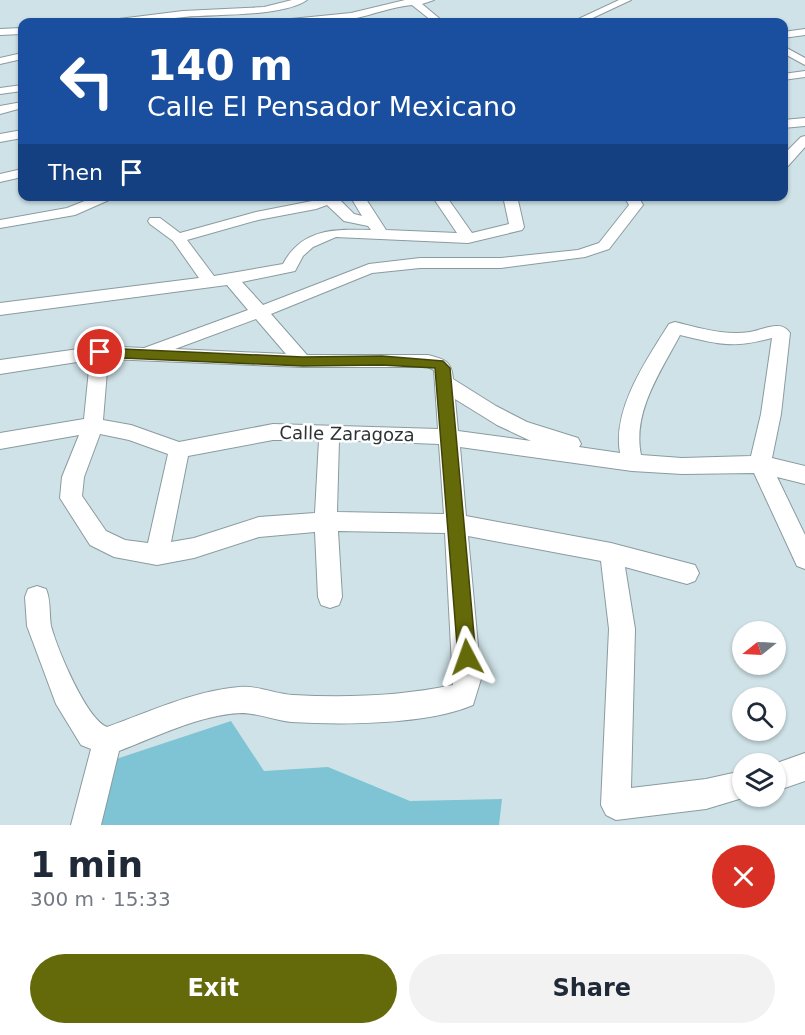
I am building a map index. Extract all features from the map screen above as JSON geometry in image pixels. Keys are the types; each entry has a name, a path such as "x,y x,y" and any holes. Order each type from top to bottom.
{"street":[{"path":"179,18 264,10 303,0"},
{"path":"358,18 393,4 430,0"},
{"path":"586,18 627,0"},
{"path":"414,2 434,18"},
{"path":"0,32 18,31"},
{"path":"788,34 805,32"},
{"path":"788,52 805,62"},
{"path":"0,61 18,57"},
{"path":"788,76 805,74"},
{"path":"0,92 18,89"},
{"path":"0,110 18,106"},
{"path":"788,122 805,122"},
{"path":"0,138 18,135"},
{"path":"788,158 805,140"},
{"path":"0,177 18,174"},
{"path":"0,224 70,212 98,201"},
{"path":"178,238 256,216 315,205 322,201"},
{"path":"333,201 349,218 373,222"},
{"path":"360,201 383,235"},
{"path":"442,201 468,238"},
{"path":"0,309 96,298 208,280 231,279 290,268 300,248 318,236 336,233 468,238 517,227 511,201"},
{"path":"145,353 369,269 420,263 525,261 580,254 604,246 622,222 634,211 636,206 634,201"},
{"path":"156,221 178,238 208,280"},
{"path":"231,279 303,361"},
{"path":"444,375 492,415 523,431 554,441 630,458 635,407 675,328 727,340 750,338 777,331 781,333 772,403 760,464 805,559"},
{"path":"100,352 93,425 73,477 71,498 98,538 122,550 158,555 194,548 259,527 326,522 395,521 458,524 611,553 687,573"},
{"path":"0,367 100,352 303,361 439,364 444,375 448,437 458,524 468,679 464,696 445,701 353,709 289,708 244,700 219,702 107,741 91,735 69,704 39,626 37,597"},
{"path":"0,441 93,425 131,432 178,450 158,555"},
{"name":"Calle Zaragoza","path":"178,450 273,432 329,432 448,437 682,466 760,464 805,475"},
{"path":"329,432 326,522 330,597"},
{"path":"611,553 621,629 616,805 706,794 732,788"},
{"path":"86,825 107,741"},
{"path":"786,774 805,767"}],"shaded area":[{"path":"231,721 264,771 328,767 410,801 502,799 499,825 101,825 116,759"}],"route":[{"path":"100,352 303,361 439,364 443,368 458,524 467,657"}]}
